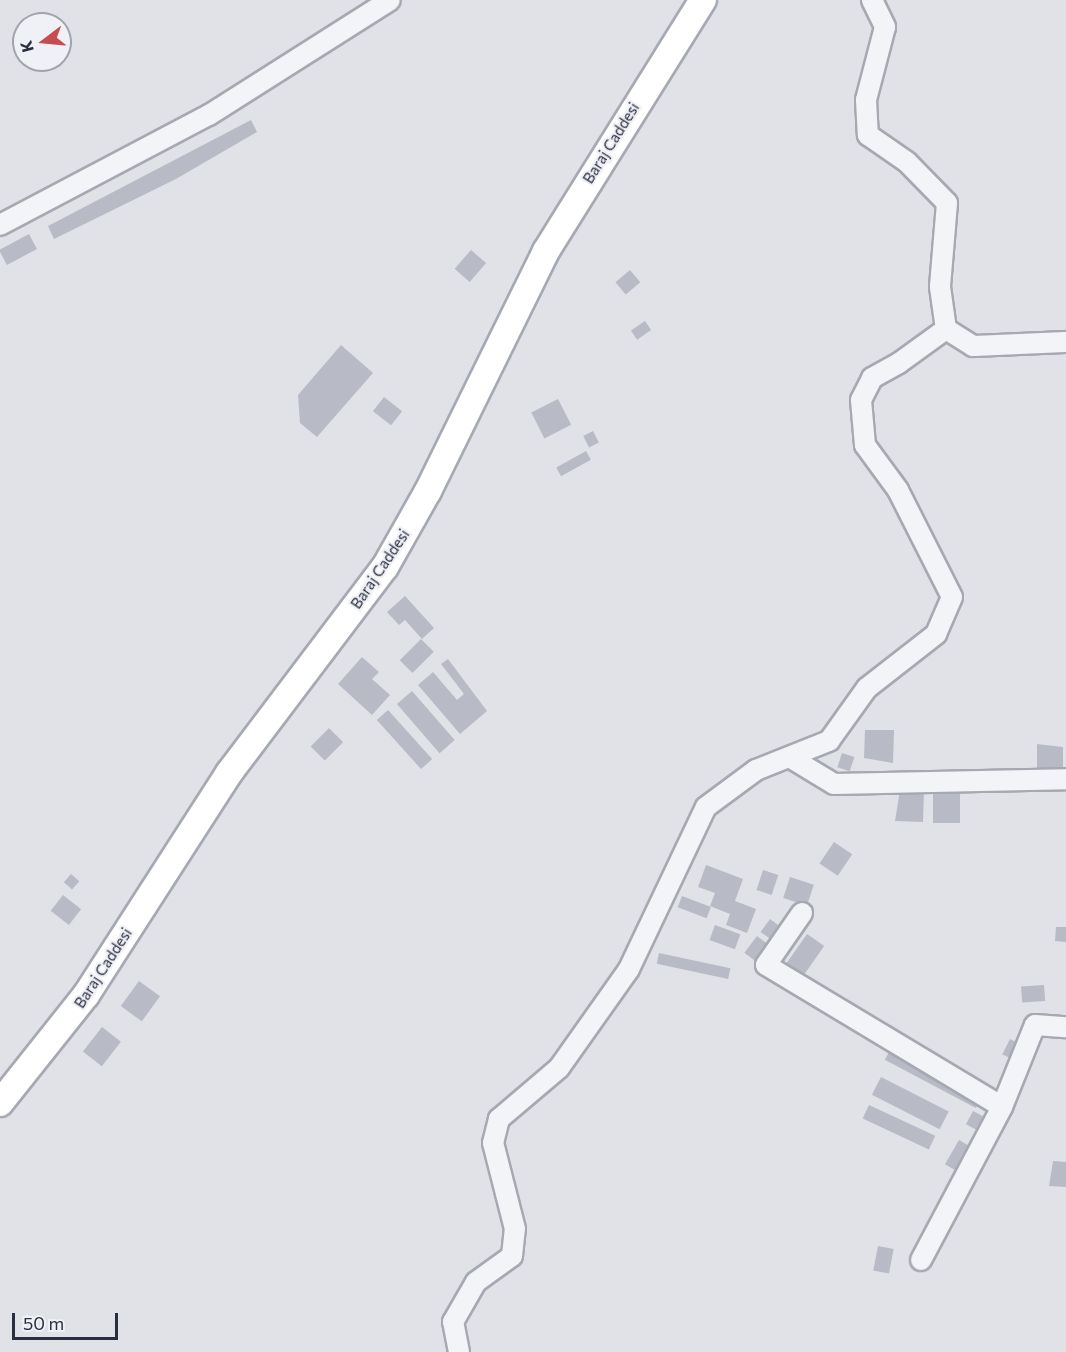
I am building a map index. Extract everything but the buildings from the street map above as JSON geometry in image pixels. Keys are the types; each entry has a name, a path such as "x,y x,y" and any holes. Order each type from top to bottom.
{"main road":[{"name":"Baraj Caddesi","path":"0,1103 86,995 228,773 385,567 428,491 546,251 703,0"}],"street":[{"path":"0,225 209,115 390,0"},
{"path":"872,0 885,27 866,100 868,135 907,162 947,203 940,287 946,329 973,346 1066,342"},
{"path":"459,1352 453,1322 476,1281 512,1256 515,1229 493,1143 499,1119 559,1068 629,969 706,807 756,770 829,741 867,688 936,634 952,597 898,490 865,445 861,400 872,378 899,363 946,329"},
{"path":"791,758 834,784 1066,779"},
{"path":"802,913 766,965 1002,1107"},
{"path":"921,1260 1002,1107 1035,1025 1066,1028"}]}
